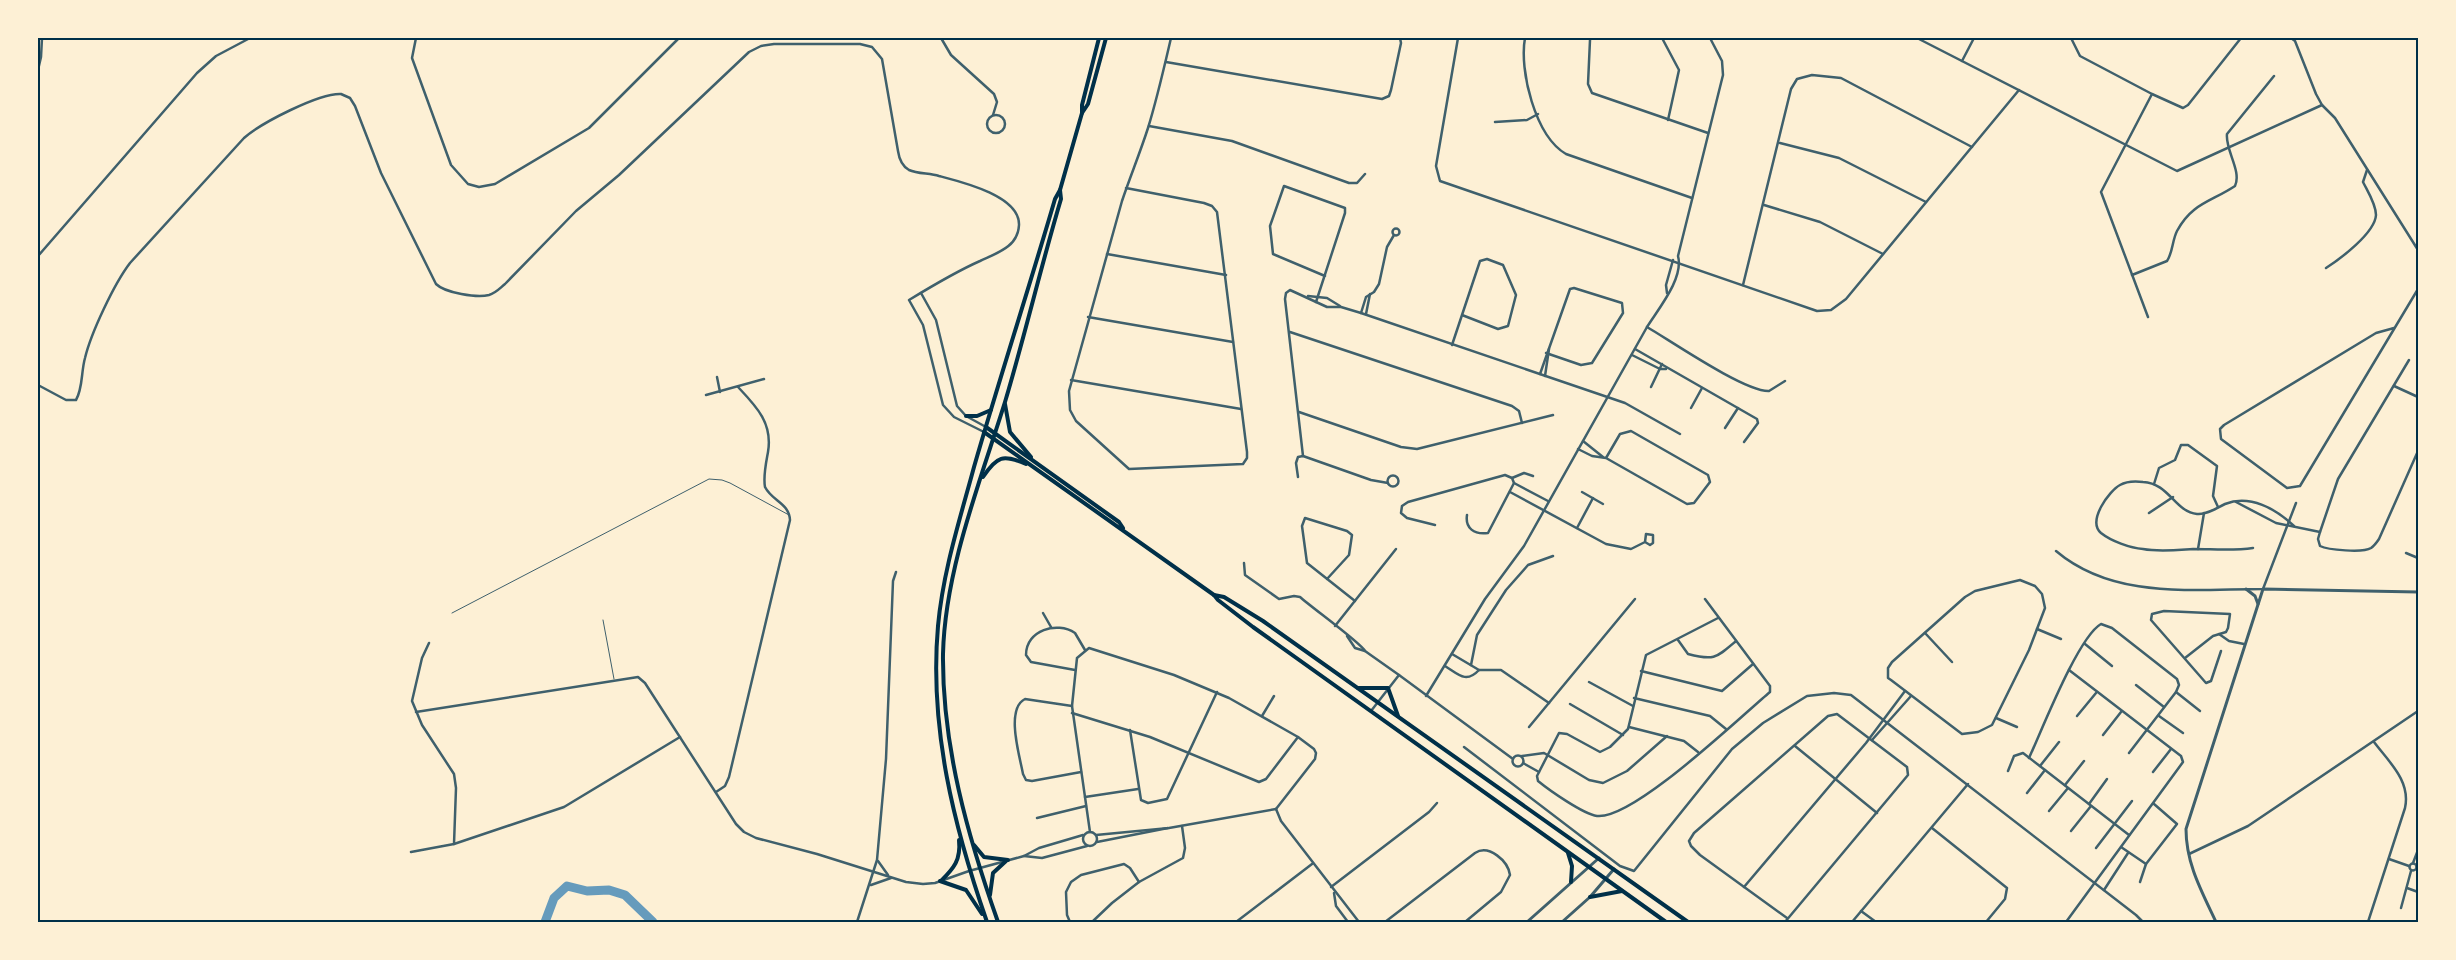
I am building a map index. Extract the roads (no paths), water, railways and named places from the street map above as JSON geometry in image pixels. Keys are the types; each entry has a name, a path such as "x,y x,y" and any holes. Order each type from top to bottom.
{"main road":[{"path":"987,922 969,871 948,789 938,677 938,628 946,570 984,432 1054,198 1060,190 1082,113 1082,105 1099,38"},
{"path":"1082,113 1088,104 1106,38"},
{"path":"998,922 979,868 954,768 947,726 943,654 945,626 954,572 1005,402 1061,199 1060,190"},
{"path":"1005,402 1010,432 1034,465"},
{"path":"966,416 976,416 991,410"},
{"path":"986,427 995,432 1034,465"},
{"path":"984,432 1123,528 1214,595 1253,627 1370,712 1487,793 1666,922"},
{"path":"981,480 991,465 1002,458 1034,465"},
{"path":"1214,595 1224,597 1263,621 1688,922"},
{"path":"1357,688 1388,688 1399,718"},
{"path":"957,830 959,859 954,869 941,881 966,890 987,922"},
{"path":"972,840 984,857 1007,861"},
{"path":"1568,852 1572,866 1571,882"},
{"path":"990,899 991,878 1007,861"},
{"path":"1590,897 1622,891"}],"street":[{"path":"38,70 42,38"},
{"path":"38,256 197,73 216,56 250,38"},
{"path":"416,38 412,58 449,160 464,182 478,187 495,184 588,128 679,38"},
{"path":"474,38 497,38"},
{"path":"941,38 951,55 994,94 997,102 994,115 988,121 988,127 991,131 999,132 1004,129 1005,121 999,115 994,115"},
{"path":"1126,188 1204,203 1214,208 1218,217 1247,458 1239,466 1129,469 1072,416 1069,403 1071,380 1088,317 1126,188 1149,126 1171,38"},
{"path":"1166,62 1382,99 1389,96 1391,90 1401,43 1400,38"},
{"path":"1458,38 1436,166 1440,180 1810,308 1831,310 1846,299 2020,90"},
{"path":"1525,38 1523,48 1527,84 1551,142 1566,154 1692,198"},
{"path":"1662,38 1679,70 1668,120"},
{"path":"1426,696 1485,599 1516,560 1647,327 1667,293 1673,288 1680,262 1678,256 1724,68 1710,38"},
{"path":"1917,38 2177,171 2322,105"},
{"path":"1962,61 1974,38"},
{"path":"2071,38 2080,56 2178,107 2185,107 2241,38"},
{"path":"2291,38 2295,40 2312,86 2322,105 2333,114 2418,250"},
{"path":"1590,40 1588,84 1592,93 1708,134"},
{"path":"38,385 66,400 76,400 88,349 125,269 233,148 253,130 270,120 331,94 341,94 350,98 381,173 436,284 449,291 487,295 500,288 541,249 576,211 619,175 744,55 756,47 765,45 860,44 872,47 882,59 898,151 903,164 910,170 940,176 1000,197 1010,204 1017,213 1019,224 1017,234 1006,248 960,270 909,300 923,325 943,406 954,417 984,432"},
{"path":"1743,285 1793,84 1802,76 1826,75 1841,78 1972,146"},
{"path":"2132,275 2167,261 2176,234 2187,216 2203,202 2235,186 2237,178 2226,136 2229,129 2274,76"},
{"path":"2148,317 2101,192 2152,94"},
{"path":"1494,122 1527,120 1538,114"},
{"path":"1149,126 1232,141 1350,182 1357,183 1365,174"},
{"path":"1779,143 1839,158 1926,202"},
{"path":"2326,268 2339,259 2367,233 2374,222 2375,208 2363,179 2367,170"},
{"path":"1316,302 1325,276 1345,208 1284,186 1270,226 1273,255 1325,276"},
{"path":"1764,206 1820,222 1883,254"},
{"path":"1361,313 1366,297 1374,292 1381,280 1387,247 1394,235"},
{"path":"1106,254 1226,276"},
{"path":"1667,293 1666,286 1673,260 1678,256"},
{"path":"1452,345 1462,315 1480,261 1487,259 1504,266 1516,295 1508,326 1498,328 1462,315"},
{"path":"1545,376 1548,354 1549,349 1571,288 1619,301 1624,305 1622,314 1592,363 1581,365 1548,354"},
{"path":"1303,456 1286,293 1294,290 1327,307 1366,314 1607,397 1631,406 1680,434"},
{"path":"2394,328 2376,333 2224,424 2220,429 2221,439 2288,488 2300,486 2418,290"},
{"path":"921,293 936,320 954,396 960,409 966,416 986,427"},
{"path":"1366,314 1370,294"},
{"path":"1307,296 1330,300 1341,308"},
{"path":"1088,317 1233,342"},
{"path":"1647,327 1723,373 1761,391 1773,389 1785,381"},
{"path":"1289,332 1512,406 1519,410 1522,423"},
{"path":"1635,348 1667,369 1758,420 1744,442"},
{"path":"1540,375 1548,354"},
{"path":"1632,354 1660,368 1667,369"},
{"path":"2409,360 2338,479 2318,542 2325,548 2362,550 2372,548 2379,539 2418,451"},
{"path":"1651,387 1662,364"},
{"path":"717,377 720,392"},
{"path":"706,395 764,379"},
{"path":"1071,380 1241,409"},
{"path":"2394,386 2418,397"},
{"path":"716,792 725,786 729,776 790,516 786,507 768,494 765,488 769,447 768,429 762,414 738,387"},
{"path":"1691,408 1702,388"},
{"path":"1725,428 1738,408"},
{"path":"1299,412 1412,449 1423,449 1553,415"},
{"path":"1582,441 1604,458 1687,504 1694,503 1710,482 1708,475 1631,431 1620,434 1604,458"},
{"path":"2154,484 2157,470 2176,459 2181,445 2188,444 2216,464 2212,496 2218,507"},
{"path":"1578,449 1592,456 1604,458"},
{"path":"1298,477 1296,461 1298,457 1303,456 1388,483 1391,486 1396,486 1398,479 1391,476 1388,483"},
{"path":"1435,525 1406,518 1401,512 1402,506 1408,502 1505,475 1512,478 1524,474 1533,476"},
{"path":"1512,478 1514,483 1549,501"},
{"path":"1467,515 1466,524 1469,529 1482,534 1488,533 1514,483"},
{"path":"2254,548 2232,551 2143,549 2119,542 2098,530 2097,524 2101,506 2112,491 2127,483 2154,484 2190,512 2204,513 2236,502 2254,502 2289,521 2294,526"},
{"path":"1510,492 1545,509 1606,544 1631,549 1645,542 1652,544 1654,536 1646,534 1645,542"},
{"path":"1582,492 1603,504"},
{"path":"2149,513 2173,497"},
{"path":"1577,528 1593,498"},
{"path":"2236,502 2287,527 2294,526 2320,532"},
{"path":"2250,510 2254,502"},
{"path":"2216,922 2194,876 2186,845 2188,823 2244,644 2296,503"},
{"path":"2269,519 2273,512"},
{"path":"2198,550 2204,513"},
{"path":"1327,580 1349,555 1352,535 1347,531 1305,518 1302,526 1306,561 1327,580 1355,601"},
{"path":"1335,626 1396,549"},
{"path":"2056,551 2084,570 2121,584 2166,588 2418,592"},
{"path":"2406,553 2418,558"},
{"path":"1471,665 1475,639 1506,590 1528,565 1553,556"},
{"path":"1244,563 1243,570 1246,577 1279,599 1294,596 1300,597 1347,636 1359,643 1365,651"},
{"path":"857,922 875,872 877,860 886,759 893,581 896,572"},
{"path":"2020,580 2035,586 2045,602 2045,608 2037,629 1996,718 1992,726 1984,730 1962,734 1888,678 1888,668 1892,662 1926,633 1975,591 2020,580"},
{"path":"2246,589 2255,596 2258,604"},
{"path":"1529,727 1636,599"},
{"path":"1705,599 1770,686 1770,691 1647,796 1609,815 1595,816 1554,794 1538,780 1547,755 1556,737 1561,733 1602,752 1623,735 1629,727 1634,698 1646,655 1718,618"},
{"path":"2185,658 2213,636 2228,630 2231,618 2228,613 2160,611 2152,614 2151,620 2206,683 2209,683 2221,651"},
{"path":"1043,613 1051,627"},
{"path":"2029,758 2076,654 2096,628 2102,624 2112,628 2177,679 2179,685 2159,716 2129,753"},
{"path":"1075,670 1034,663 1027,658 1027,646 1030,640 1051,627 1072,631 1078,636 1085,650"},
{"path":"2037,629 2061,639"},
{"path":"1926,633 1952,662"},
{"path":"2219,634 2229,641 2244,644"},
{"path":"1347,636 1354,646 1365,651 1399,675 1513,759 1516,765 1523,763 1540,772"},
{"path":"1678,640 1688,654 1708,659 1716,657 1736,641"},
{"path":"429,643 422,658 412,696 416,712 454,774 456,788 454,844"},
{"path":"2085,644 2112,666"},
{"path":"1098,649 1216,692 1298,736 1314,749 1316,756 1276,809 1169,828 1096,836 1090,832 1072,713 1075,670 1077,658 1085,650 1098,649"},
{"path":"1452,654 1479,670 1501,670 1549,704"},
{"path":"1641,671 1722,690 1753,664"},
{"path":"1444,666 1466,677 1472,677 1479,670"},
{"path":"2066,922 2096,884 2129,835 2154,804 2183,762 2182,757 2096,693 2069,670"},
{"path":"1370,712 1399,675"},
{"path":"416,712 614,679 641,678 744,832 756,838 817,854 891,877 923,884 941,881 1024,856 1040,848 1090,832"},
{"path":"1589,682 1633,706"},
{"path":"2136,686 2164,707"},
{"path":"1744,887 1866,743 1905,691"},
{"path":"1130,730 1138,789 1144,802 1169,798 1216,692"},
{"path":"2176,692 2200,710"},
{"path":"1464,746 1620,866 1634,871 1732,749 1763,723 1808,696 1834,693 1852,695 2143,922"},
{"path":"2078,716 2096,693"},
{"path":"1262,716 1274,696"},
{"path":"1866,743 1872,740 1888,724 1911,696"},
{"path":"1634,698 1710,716 1726,729"},
{"path":"1072,706 1023,700 1020,702 1017,712 1015,728 1023,774 1026,780 1032,782 1081,772"},
{"path":"1570,704 1623,735"},
{"path":"2189,854 2248,826 2418,711"},
{"path":"2102,735 2121,712"},
{"path":"1072,713 1130,730 1255,781 1262,782 1298,736"},
{"path":"1784,922 1788,918 1907,777 1909,771 1869,737 1837,714 1831,714 1694,833 1690,841 1694,850 1788,918"},
{"path":"2159,716 2183,733"},
{"path":"1996,718 2017,726"},
{"path":"1629,727 1686,742 1698,752"},
{"path":"1513,759 1517,755 1541,753 1589,780 1603,783 1628,771 1667,736"},
{"path":"411,852 454,844 564,807 680,737"},
{"path":"2040,766 2059,742"},
{"path":"2368,922 2406,808 2406,791 2402,778 2374,742"},
{"path":"1795,746 1877,813"},
{"path":"2153,772 2171,749"},
{"path":"2008,772 2016,754 2023,753 2129,835"},
{"path":"1522,756 1523,763"},
{"path":"2064,785 2084,761"},
{"path":"2027,793 2045,770"},
{"path":"2071,830 2107,780"},
{"path":"1852,922 1968,784"},
{"path":"2049,811 2068,788"},
{"path":"1085,797 1138,789"},
{"path":"2096,848 2132,801"},
{"path":"1331,888 1429,812 1437,803"},
{"path":"2140,882 2146,864 2177,824 2154,804"},
{"path":"1037,818 1086,806"},
{"path":"1276,809 1289,832 1312,864 1359,922"},
{"path":"1092,922 1116,899 1139,882 1183,858 1186,848 1182,826"},
{"path":"1024,856 1042,858 1093,846 1097,842 1169,828"},
{"path":"1932,828 2007,888 2005,899 1986,922"},
{"path":"1084,835 1082,840 1087,846"},
{"path":"1096,836 1097,842"},
{"path":"2121,847 2146,864"},
{"path":"1385,922 1477,851 1487,850 1506,865 1510,875 1501,892 1465,922"},
{"path":"2409,866 2413,864 2418,850"},
{"path":"2104,890 2128,853"},
{"path":"1527,922 1598,858"},
{"path":"2389,859 2409,866 2412,871"},
{"path":"877,860 891,877"},
{"path":"1070,922 1067,915 1066,892 1071,882 1081,874 1124,864 1130,868 1139,882"},
{"path":"1236,922 1312,864"},
{"path":"2401,908 2412,871 2416,868 2413,864"},
{"path":"1562,922 1590,897 1614,869"},
{"path":"870,885 891,877"},
{"path":"2407,888 2418,892"},
{"path":"1334,891 1336,906 1348,922"},
{"path":"1861,911 1876,922"}],"lane":[{"path":"452,613 709,479 730,483 790,516"},
{"path":"603,620 614,679"}],"waterway":[{"path":"545,922 554,898 567,886 587,891 609,890 625,895 653,922"}]}
